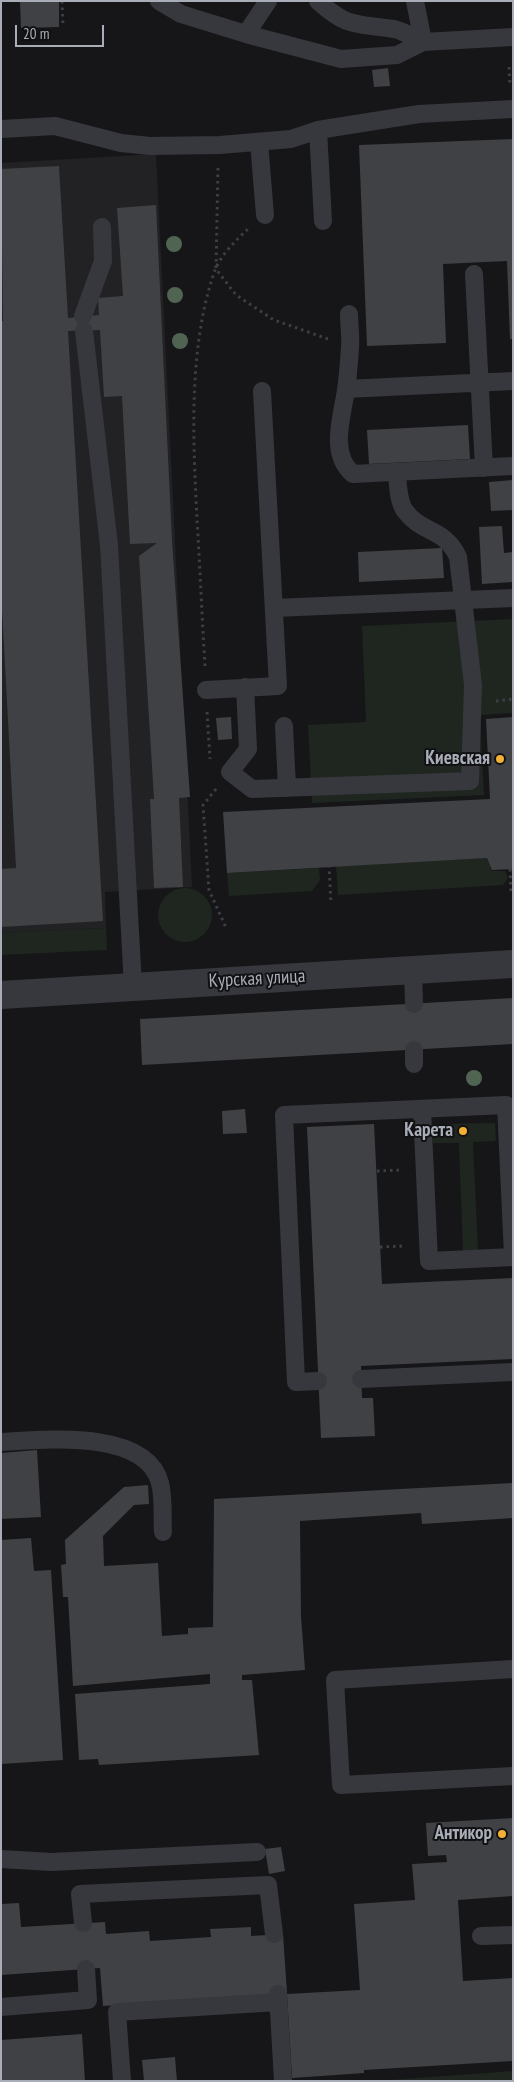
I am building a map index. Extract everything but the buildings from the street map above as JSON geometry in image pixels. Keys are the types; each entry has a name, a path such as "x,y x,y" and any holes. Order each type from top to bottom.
{"street":[{"name":"Курская улица","path":"1,995 513,964"}],"lane":[{"path":"160,1 181,14 246,34 341,59 396,55 423,42 513,37"},
{"path":"246,34 268,1"},
{"path":"318,1 337,18 364,27 396,29 423,42"},
{"path":"415,1 423,42"},
{"path":"1,129 55,126 121,143 220,145 291,139 318,130 419,114 513,109"},
{"path":"318,130 323,221"},
{"path":"259,142 265,215"},
{"path":"102,227 103,260 83,324 109,545 133,987"},
{"path":"474,274 484,468"},
{"path":"349,314 350,347 346,389 339,427 340,457 346,468 353,474 513,466"},
{"path":"346,389 513,381"},
{"path":"206,690 278,686 262,392"},
{"path":"245,687 248,749 230,772 252,790 470,781 474,685 458,557 453,545 446,538 416,522 405,511 400,498 397,473"},
{"path":"274,608 513,598"},
{"path":"284,726 287,788"},
{"path":"414,970 414,1004"},
{"path":"318,1381 296,1382 284,1115 509,1104 513,1256 429,1261 422,1109"},
{"path":"361,1379 513,1372"},
{"path":"1,1442 81,1439 112,1444 136,1454 153,1468 160,1482 163,1532"},
{"path":"513,1669 335,1680 341,1786 513,1776"},
{"path":"1,1859 51,1862 257,1852"},
{"path":"83,1923 80,1894 268,1885 274,1934"},
{"path":"481,1936 513,1935"},
{"path":"1,2007 88,2000 86,1969"},
{"path":"122,2081 117,2012 278,1998 283,2081"}],"path":[{"path":"62,1 63,26"},
{"path":"210,766 194,454 196,376 204,318 216,269 220,145"},
{"path":"216,269 236,241 265,215"},
{"path":"216,269 236,295 274,320 350,347"},
{"path":"227,930 209,890 203,805 230,772"},
{"path":"211,785 212,794"},
{"path":"329,865 330,903"},
{"path":"510,869 511,892"},
{"path":"377,1171 406,1170"},
{"path":"380,1247 410,1245"}],"shaded area":[{"path":"156,154 192,887 105,892 106,928 1,933 1,163"},
{"path":"513,619 513,713 480,715 484,795 312,803 308,725 366,722 362,626"},
{"path":"487,858 492,871 505,871 508,878 503,885 338,895 336,866"},
{"path":"319,868 320,880 312,891 229,896 227,873"},
{"path":"185,888 195,890 204,896 210,905 212,915 210,925 204,934 195,940 185,942 175,940 166,934 160,925 158,915 160,905 166,896 175,890"},
{"path":"106,928 107,950 1,955 1,933"},
{"path":"495,1123 496,1141 473,1142 478,1251 463,1252 459,1143 433,1143 432,1124"},
{"path":"513,2071 513,2081 376,2081"}],"place":[{"name":"Киевская","path":"500,759"},
{"name":"Карета","path":"463,1131"},
{"name":"Антикор","path":"502,1834"}]}
